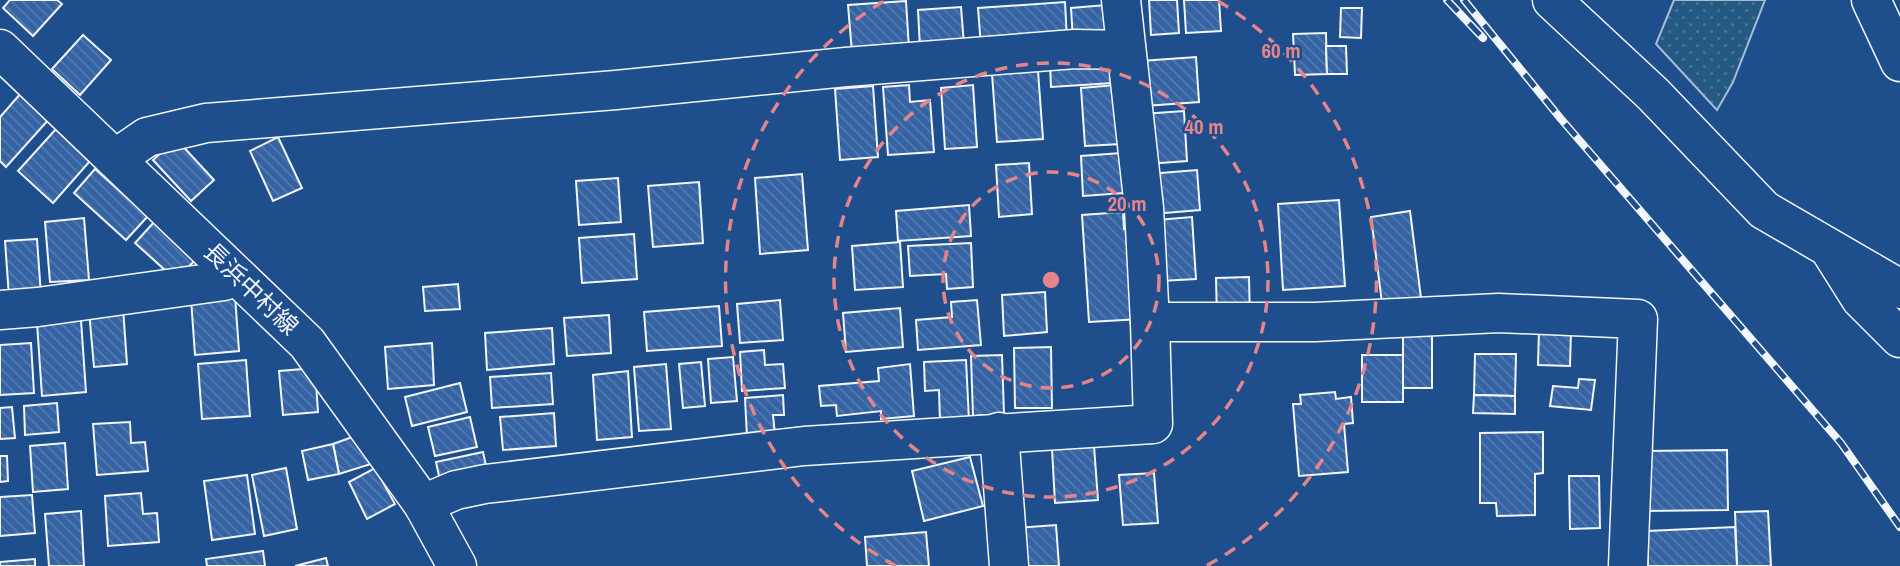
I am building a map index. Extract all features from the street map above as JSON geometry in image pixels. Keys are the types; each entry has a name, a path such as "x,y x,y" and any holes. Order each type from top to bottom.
{"street":[{"path":"423,504 456,489 485,484 804,446 1153,424 1144,208 1121,0"},
{"path":"1552,0 1653,94 1764,210 1900,289"},
{"path":"1871,0 1900,62"},
{"name":"長浜中村線","path":"0,49 307,343 423,504 457,566"},
{"path":"115,159 147,137 206,123 617,90 846,67 1075,49 1126,50"},
{"path":"1830,250 1861,299 1900,338"},
{"path":"0,310 224,281 232,272"},
{"path":"1150,322 1315,322 1499,313 1638,320 1628,566"},
{"path":"999,432 1009,566"}],"shaded area":[{"path":"1674,0 1765,0 1733,82 1717,110 1656,44"}],"building":[{"path":"10,0 57,0 62,4 33,36 3,8"},
{"path":"1149,0 1177,0 1179,33 1151,35"},
{"path":"1184,0 1219,0 1221,31 1186,33"},
{"path":"906,1 909,49 852,53 848,5"},
{"path":"1065,2 1067,40 981,47 978,8"},
{"path":"1106,5 1108,38 1073,40 1071,8"},
{"path":"961,7 964,45 920,48 918,10"},
{"path":"1341,8 1362,8 1361,38 1340,37"},
{"path":"1326,33 1327,74 1295,75 1293,34"},
{"path":"83,35 111,60 80,95 52,69"},
{"path":"1326,46 1346,46 1347,74 1327,74"},
{"path":"1196,57 1199,102 1145,106 1141,61"},
{"path":"1112,61 1113,83 1051,87 1050,65"},
{"path":"1038,71 1043,139 997,142 992,74"},
{"path":"909,85 910,102 930,100 934,152 888,155 883,87"},
{"path":"973,85 977,147 945,149 941,88"},
{"path":"1116,85 1121,144 1085,146 1081,88"},
{"path":"873,86 878,157 840,160 835,89"},
{"path":"22,92 50,118 6,167 0,161 0,117"},
{"path":"1184,111 1187,161 1147,164 1143,114"},
{"path":"56,129 90,161 53,203 18,171"},
{"path":"278,137 302,188 273,201 250,151"},
{"path":"176,139 214,180 191,201 153,160"},
{"path":"1121,153 1124,193 1083,196 1081,156"},
{"path":"1029,163 1032,214 999,217 996,165"},
{"path":"95,169 148,216 126,240 74,193"},
{"path":"1197,170 1200,210 1153,214 1149,174"},
{"path":"802,174 808,250 760,254 755,178"},
{"path":"618,178 621,222 579,225 576,181"},
{"path":"699,182 703,243 653,247 648,186"},
{"path":"1339,200 1345,286 1283,290 1278,204"},
{"path":"969,205 971,236 898,241 896,211"},
{"path":"1410,211 1422,306 1383,311 1371,217"},
{"path":"1123,212 1124,229 1134,228 1141,319 1089,322 1082,215"},
{"path":"1192,217 1196,279 1161,281 1157,220"},
{"path":"84,218 89,280 50,282 45,222"},
{"path":"156,220 198,257 176,280 135,243"},
{"path":"634,234 637,279 582,283 579,238"},
{"path":"37,239 41,295 9,297 5,241"},
{"path":"900,242 903,287 855,290 852,246"},
{"path":"971,243 973,287 947,289 946,274 910,276 908,246"},
{"path":"1249,277 1250,319 1217,319 1216,278"},
{"path":"458,284 460,309 425,311 423,287"},
{"path":"1045,292 1047,332 1004,336 1002,295"},
{"path":"235,296 239,351 195,355 191,299"},
{"path":"780,300 783,340 740,343 737,304"},
{"path":"977,300 981,345 918,350 916,320 952,317 951,302"},
{"path":"719,306 722,346 647,351 644,312"},
{"path":"123,308 127,364 94,367 89,311"},
{"path":"900,308 903,347 846,352 843,313"},
{"path":"609,315 611,353 567,356 564,318"},
{"path":"81,320 86,392 42,396 37,323"},
{"path":"552,328 554,364 487,370 485,333"},
{"path":"1539,330 1571,331 1570,366 1538,365"},
{"path":"1403,333 1432,333 1432,388 1403,388"},
{"path":"31,343 34,393 0,395 0,345"},
{"path":"432,343 434,385 388,389 385,347"},
{"path":"1051,347 1052,408 1015,408 1014,348"},
{"path":"764,350 765,365 783,364 785,388 742,391 740,352"},
{"path":"1475,354 1516,354 1515,396 1474,395"},
{"path":"1002,355 1004,414 973,416 971,356"},
{"path":"1362,355 1403,355 1403,402 1362,402"},
{"path":"733,357 737,401 711,403 708,359"},
{"path":"246,360 250,416 202,419 198,364"},
{"path":"966,360 969,420 940,422 939,390 925,391 924,362"},
{"path":"701,362 705,406 683,408 679,364"},
{"path":"666,364 671,429 639,431 634,367"},
{"path":"910,364 914,416 881,419 881,411 837,416 836,405 821,406 819,386 879,381 878,368"},
{"path":"315,368 318,412 283,415 279,371"},
{"path":"628,371 632,437 597,440 593,375"},
{"path":"551,373 553,404 492,408 490,377"},
{"path":"1579,379 1595,380 1591,410 1550,406 1553,386 1578,388"},
{"path":"460,383 467,412 412,426 405,397"},
{"path":"1335,392 1336,399 1351,397 1353,423 1344,424 1348,472 1299,476 1293,404 1301,404 1300,395"},
{"path":"783,395 784,415 773,415 775,435 747,437 745,398"},
{"path":"1474,395 1515,396 1515,414 1473,413"},
{"path":"57,403 59,432 25,435 24,406"},
{"path":"12,407 15,438 0,439 0,408"},
{"path":"554,413 556,446 503,450 500,417"},
{"path":"470,417 477,447 435,456 428,427"},
{"path":"130,422 131,443 145,442 148,471 97,475 93,424"},
{"path":"1543,432 1543,473 1535,474 1535,515 1497,516 1496,503 1480,503 1480,433"},
{"path":"355,436 371,464 339,474 333,444"},
{"path":"65,443 68,489 33,492 30,446"},
{"path":"333,444 339,474 308,480 302,451"},
{"path":"1094,446 1098,500 1055,503 1052,449"},
{"path":"1727,450 1728,510 1643,511 1643,451"},
{"path":"483,452 488,475 441,485 436,462"},
{"path":"0,456 7,456 8,481 0,482"},
{"path":"970,457 983,506 924,521 912,471"},
{"path":"286,468 297,529 264,536 252,475"},
{"path":"375,468 395,504 367,519 349,482"},
{"path":"1154,473 1158,523 1123,525 1119,475"},
{"path":"247,475 255,534 212,540 204,481"},
{"path":"1569,476 1599,476 1600,528 1570,529"},
{"path":"141,493 143,514 157,513 159,542 108,546 105,496"},
{"path":"32,495 35,533 0,536 0,497"},
{"path":"81,511 84,566 49,566 45,514"},
{"path":"1768,511 1771,566 1737,566 1735,512"},
{"path":"1056,525 1059,566 1018,566 1015,528"},
{"path":"1735,527 1737,566 1648,566 1647,531"},
{"path":"926,532 929,566 867,566 865,537"},
{"path":"263,551 265,566 207,566 206,559"},
{"path":"326,558 328,566 295,566"},
{"path":"35,559 35,566 0,566 0,562"}],"railway":[{"path":"1447,0 1483,38"},
{"path":"1464,0 1561,119 1841,443 1900,527"}]}
